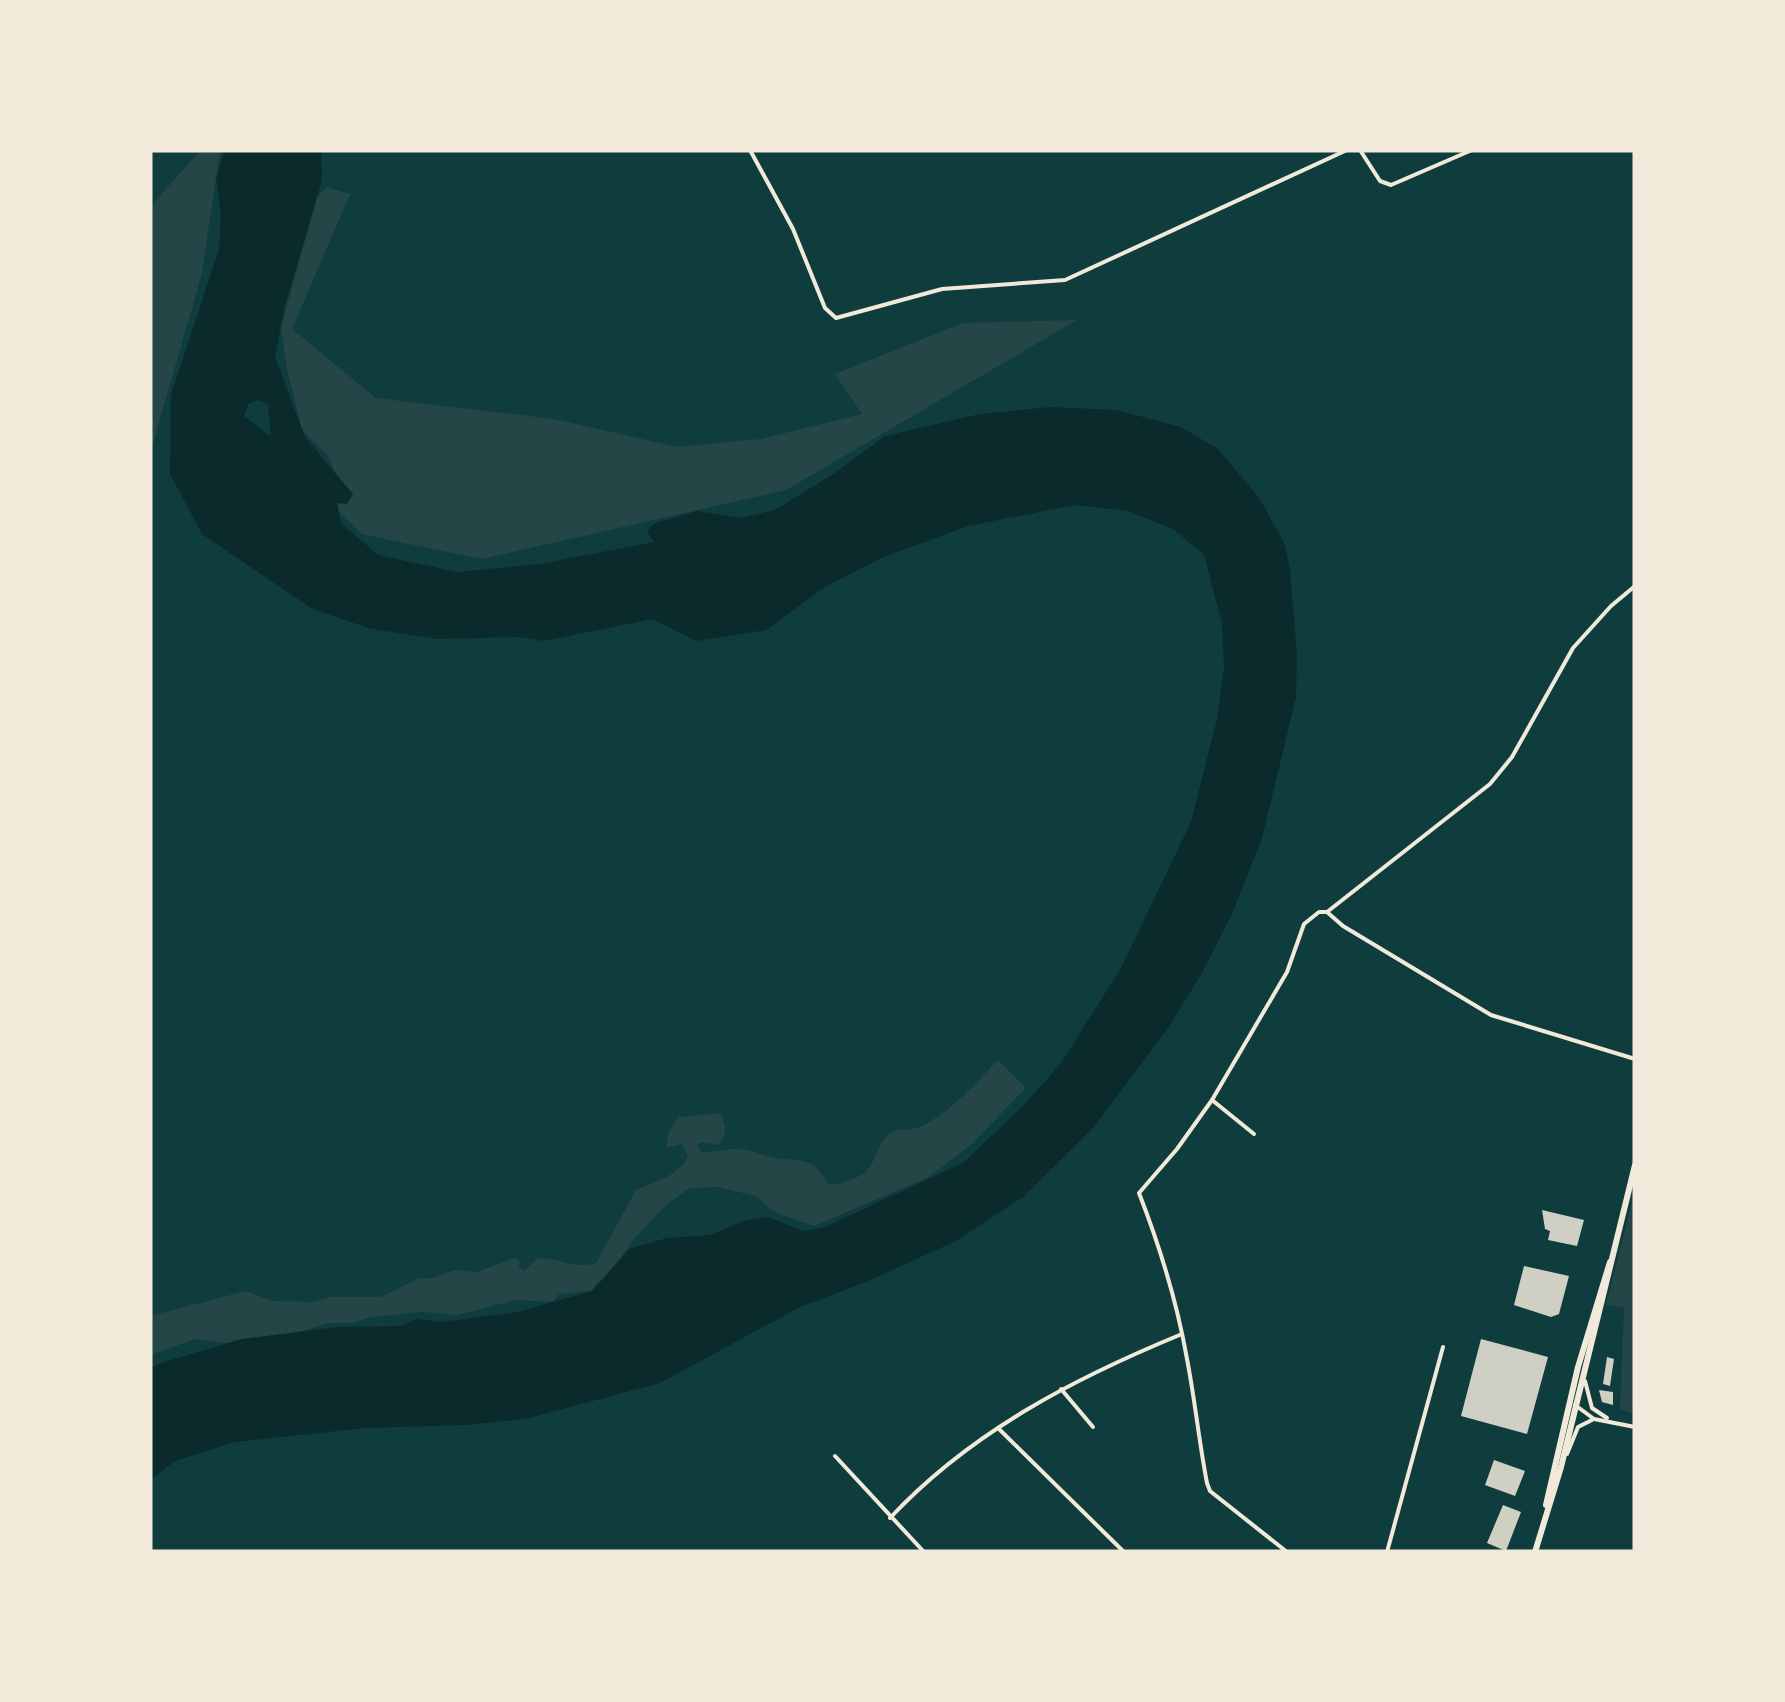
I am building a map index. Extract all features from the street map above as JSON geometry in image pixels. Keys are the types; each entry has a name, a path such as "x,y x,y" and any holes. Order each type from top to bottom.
{"main road":[{"path":"1534,1552 1584,1374 1635,1165"},
{"path":"1546,1507 1561,1467 1598,1292 1610,1260"}],"street":[{"path":"750,150 793,229 825,308 830,316 843,318 942,288 1065,280 1346,150"},
{"path":"1360,150 1380,181 1391,185 1472,150"},
{"path":"1327,912 1490,784 1512,757 1573,648 1635,586"},
{"path":"1286,1552 1210,1491 1206,1483 1182,1334 1167,1270 1139,1193 1178,1149 1212,1100 1287,972 1304,924 1319,912 1327,912 1354,933 1490,1015 1635,1059"},
{"path":"1212,1100 1254,1134"},
{"path":"890,1518 921,1488 998,1428 1061,1390 1182,1334"},
{"path":"1388,1552 1443,1347"},
{"path":"1584,1374 1592,1408"},
{"path":"1061,1390 1092,1427"},
{"path":"1573,1405 1592,1408 1611,1420"},
{"path":"1573,1405 1594,1419"},
{"path":"1561,1467 1574,1433 1583,1423 1611,1420 1635,1427"},
{"path":"998,1428 1124,1552"},
{"path":"835,1456 924,1552"}],"shaded area":[{"path":"150,150 220,150 202,273 150,454 150,207 198,153"},
{"path":"224,150 321,150 322,180 284,309 275,357 305,437 353,494 347,504 337,503 341,523 378,555 457,572 540,564 654,542 647,531 653,524 697,511 740,518 775,510 885,436 980,414 1050,407 1116,410 1181,427 1218,449 1260,499 1285,545 1290,570 1297,653 1296,697 1262,838 1232,914 1202,973 1168,1028 1093,1128 1023,1197 958,1240 800,1307 660,1383 525,1419 365,1428 235,1442 175,1461 150,1480 150,1368 158,1364 241,1339 517,1312 592,1291 629,1249 667,1238 710,1235 746,1220 768,1217 803,1231 825,1227 963,1163 1062,1062 1121,968 1191,822 1217,719 1224,668 1222,623 1204,555 1173,529 1128,511 1074,505 968,526 881,558 825,587 766,630 696,641 652,619 544,641 519,637 436,639 368,628 311,608 202,534 170,474 171,395 219,249 221,214 216,180","holes":["258,400 268,404 271,437 244,416 248,404"]},
{"path":"326,187 350,194 292,329 376,398 554,419 677,447 761,439 862,414 835,374 963,323 1077,320 786,490 482,559 361,534 338,510 340,488 329,457 302,430 281,327 317,198"},
{"path":"998,1060 1026,1088 971,1145 927,1178 814,1226 772,1211 756,1196 717,1187 690,1188 667,1204 633,1240 609,1276 592,1291 559,1294 553,1302 516,1300 457,1315 422,1312 328,1323 244,1345 195,1339 150,1355 150,1316 246,1291 273,1301 381,1297 419,1278 455,1270 477,1272 514,1258 524,1271 538,1258 581,1265 596,1263 636,1190 669,1176 683,1165 688,1155 681,1144 666,1148 678,1117 720,1113 725,1134 718,1145 700,1142 697,1146 701,1152 746,1150 808,1163 827,1183 850,1180 866,1171 889,1134 920,1127 942,1114"},
{"path":"1635,1190 1635,1414 1620,1409 1624,1307 1606,1305"}],"building":[{"path":"1542,1210 1584,1220 1577,1246 1548,1240 1550,1231 1545,1229"},
{"path":"1524,1266 1569,1276 1559,1314 1551,1317 1514,1305"},
{"path":"1481,1339 1548,1357 1527,1434 1461,1416"},
{"path":"1607,1357 1614,1359 1610,1386 1603,1384"},
{"path":"1599,1390 1613,1392 1613,1405 1602,1402"},
{"path":"1494,1460 1525,1471 1515,1496 1485,1485"},
{"path":"1503,1505 1521,1512 1506,1551 1487,1543"}]}
